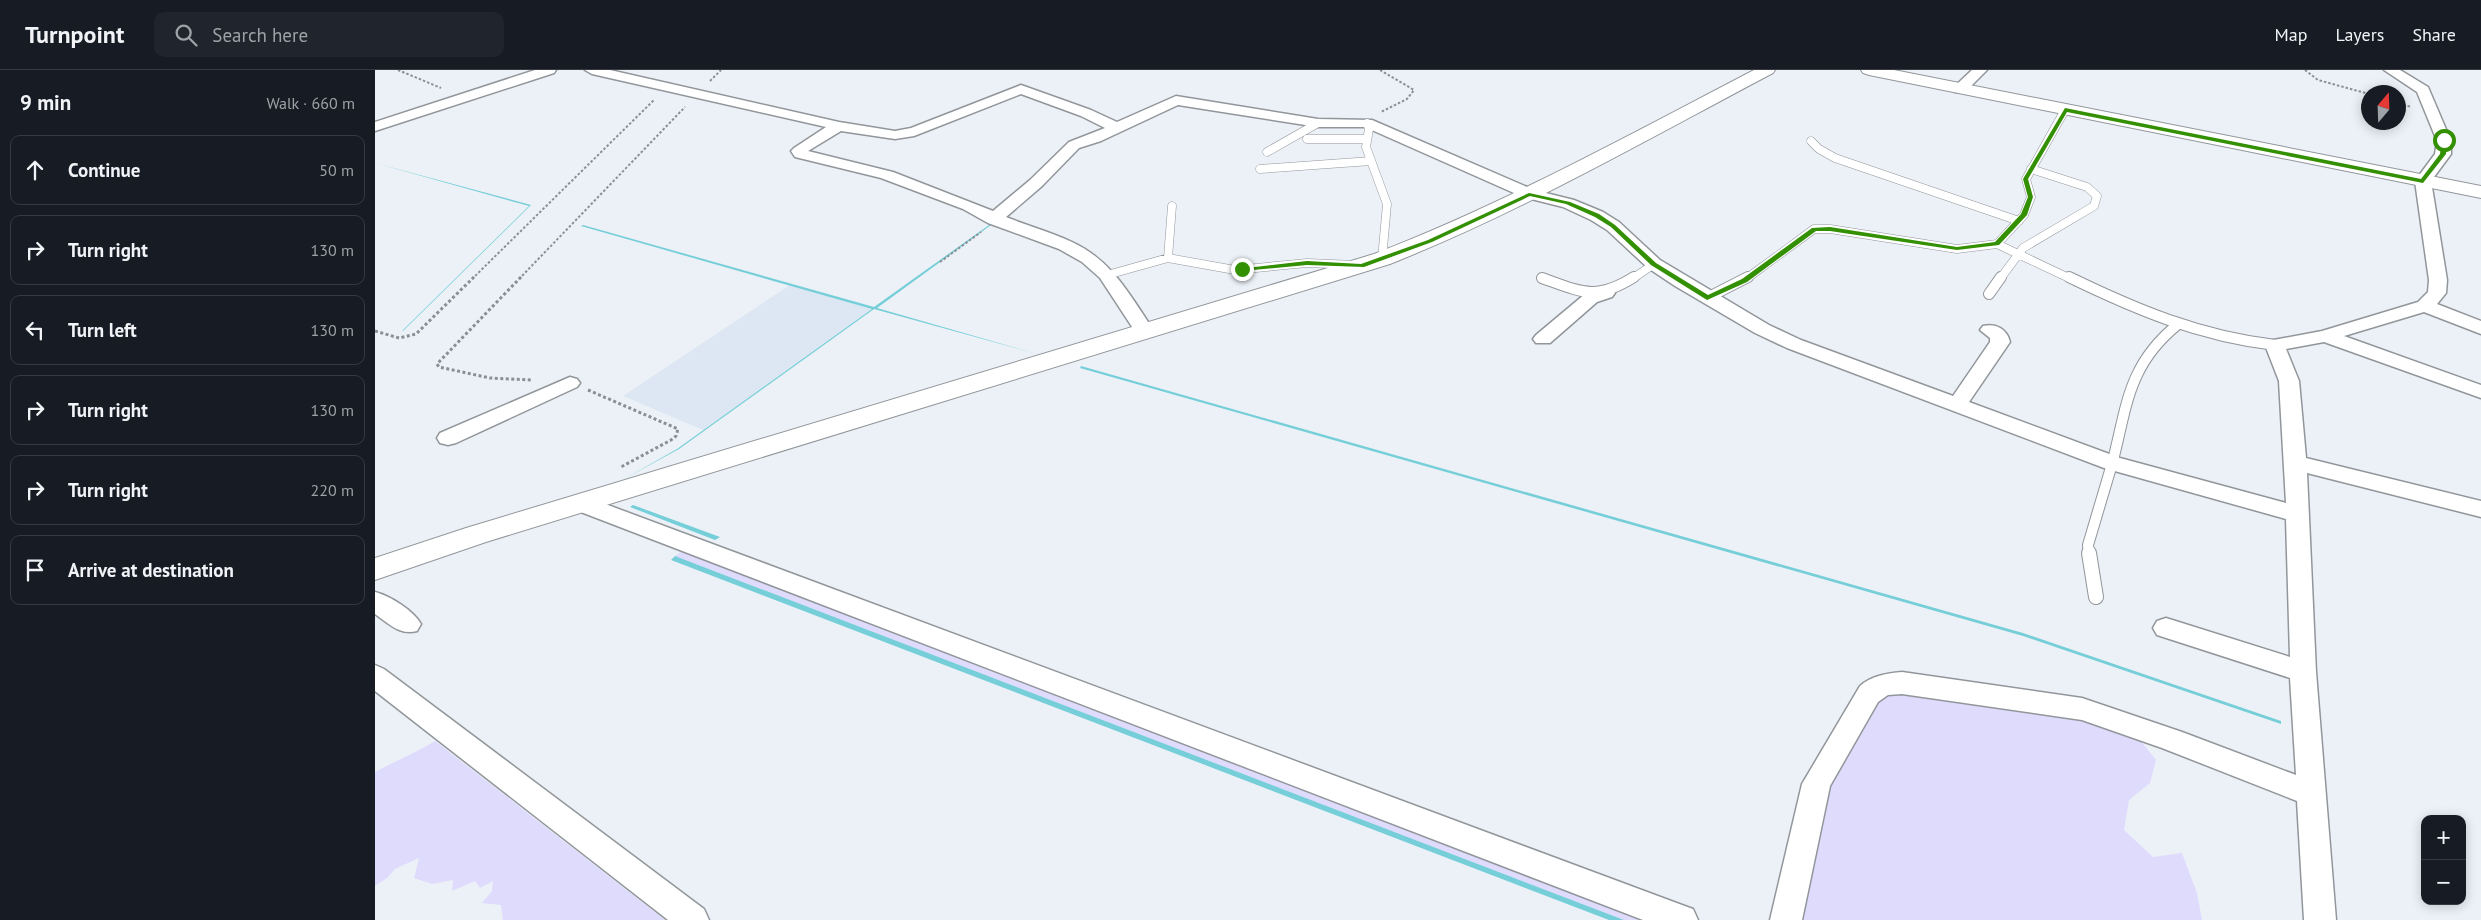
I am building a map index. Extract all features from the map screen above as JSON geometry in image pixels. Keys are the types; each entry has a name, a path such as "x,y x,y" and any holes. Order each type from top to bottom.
{"street":[{"path":"375,127 549,70"},
{"path":"592,70 839,126 883,134 906,134 1021,89 1085,113 1115,127"},
{"path":"375,569 476,534 1372,262 1430,241 1529,194 1767,70"},
{"path":"1869,70 2481,192"},
{"path":"1960,89 1980,70"},
{"path":"2320,920 2303,672 2296,463 2289,381 2275,345 2325,336 2425,306 2437,293 2438,280 2423,181 2443,154 2444,140 2423,90 2391,70"},
{"path":"989,225 1042,178 1071,147 1096,138 1115,127 1177,100 1366,131 1529,194 1568,203 1597,216 1613,226 1653,264 1707,298 1762,329 1794,344 2112,462 2299,515"},
{"path":"839,126 803,148 799,151 800,154 887,175 969,206 989,225 1065,245 1089,258 1107,275 1145,332"},
{"path":"1543,339 1591,298 1606,293"},
{"path":"2425,306 2481,328"},
{"path":"1957,405 2000,342 1999,336 1990,330"},
{"path":"2325,336 2481,392"},
{"path":"449,438 571,383"},
{"path":"2296,463 2481,509"},
{"path":"581,503 1682,920"},
{"path":"375,602 408,624"},
{"path":"2165,628 2303,672"},
{"path":"375,676 693,920"},
{"path":"1785,920 1816,784 1869,694 1876,687 1888,684 1902,684 2082,709 2172,740 2311,792"}],"lane":[{"path":"1997,244 2019,222 2031,197 2025,179 2065,110"},
{"path":"1267,152 1318,123"},
{"path":"1107,275 1168,258 1235,270 1307,263 1372,262 1387,204 1366,147 1366,131 1307,139"},
{"path":"1811,141 1819,149 1835,158 2019,222"},
{"path":"1260,169 1371,161"},
{"path":"1989,294 2023,248 2094,206 2097,201 2097,196 2087,187 2031,169"},
{"path":"1168,258 1172,206"},
{"path":"1707,298 1744,280 1814,229 1830,229 1957,249 1997,244 2177,325 2251,344 2275,345"},
{"path":"1542,278 1586,293 1606,293 1617,289 1653,264"},
{"path":"2096,597 2089,544 2112,462 2130,387 2139,370 2166,334 2177,325"}],"path":[{"path":"398,70 465,98"},
{"path":"1366,131 1377,114 1407,99 1413,93 1411,87 1380,70"},
{"path":"2305,70 2318,80 2361,92"},
{"path":"375,330 399,338 416,334 671,88"},
{"path":"618,468 671,440 677,436 678,429 571,383 491,378 439,367 437,364 694,93"},
{"path":"940,262 989,225"}],"shaded area":[{"path":"790,285 872,309 703,430 623,396"},
{"path":"684,550 1654,920 1624,920 675,556"},
{"path":"1891,691 2075,715 2137,736 2156,760 2150,783 2129,800 2124,830 2153,857 2182,853 2197,893 2202,920 1797,920 1823,795 1877,699"},
{"path":"435,741 665,920 503,920 501,905 482,903 492,891 493,881 480,888 475,881 452,891 453,880 432,884 414,878 419,858 395,869 387,878 375,886 375,772"}],"water":[{"path":"375,163 531,205 403,331 529,206"},
{"path":"991,225 877,308 1037,354 874,309 679,449 624,479 677,449 872,309 581,226 874,307"},
{"path":"1081,366 2023,633 2281,721 2281,724 2023,636 1080,368"},
{"path":"633,505 720,537 715,540 630,507"},
{"path":"675,556 1624,920 1609,920 671,560"}],"route":[{"path":"1242,269 1307,263 1362,266 1430,241 1529,194 1568,203 1597,216 1613,226 1653,264 1707,298 1744,280 1814,229 1830,229 1957,249 1997,244 2024,215 2031,197 2025,179 2065,110 2423,181 2443,154 2444,140"}]}
